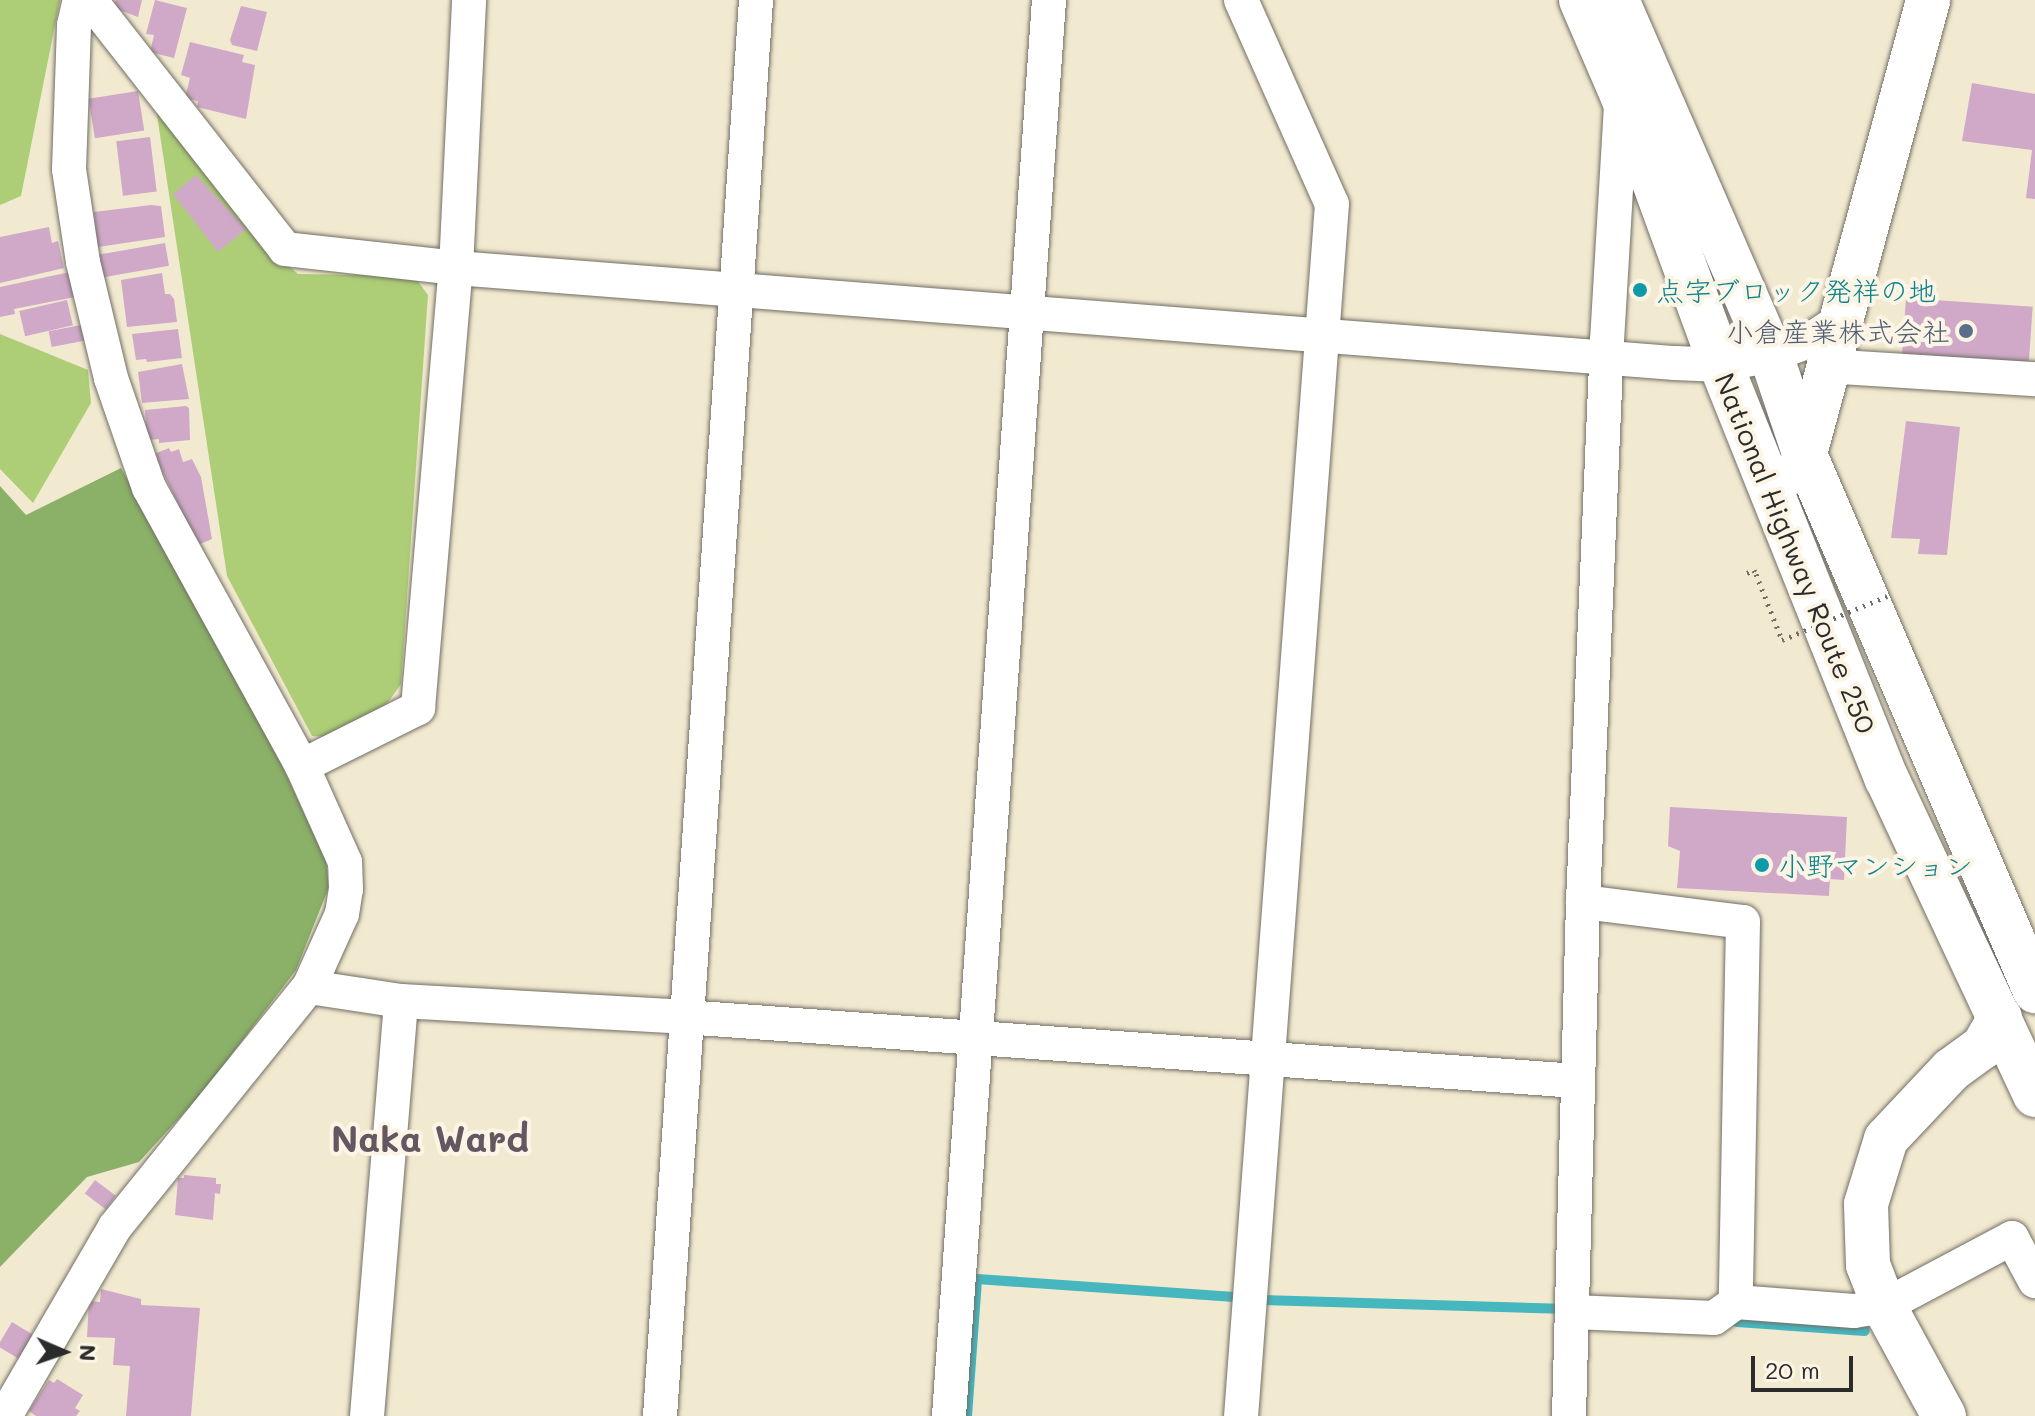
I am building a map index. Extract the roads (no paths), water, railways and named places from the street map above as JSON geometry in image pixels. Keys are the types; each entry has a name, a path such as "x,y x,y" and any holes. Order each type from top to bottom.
{"main road":[{"name":"National Highway Route 250","path":"1581,0 1622,95 1721,365 1806,582 1932,880 2035,1095"},
{"path":"1806,582 1795,503 1803,450 1928,0"},
{"name":"National Highway Route 250","path":"1622,11 1771,355 1803,450 2035,991"},
{"path":"1944,1416 1884,1306 1868,1265 1866,1204 1886,1139 1951,1070 1983,1047 2000,1017"}],"street":[{"path":"5,1416 115,1227 309,987 342,914 345,862 302,766 149,488 111,378 83,262 69,169 74,25 80,0"},
{"path":"90,0 285,249 456,268 1025,315 1721,365 1771,355 1807,342 1839,321"},
{"path":"302,766 418,708 456,268 469,0"},
{"path":"660,1416 684,1017 756,0"},
{"path":"949,1416 1049,0"},
{"path":"1241,0 1332,204 1241,1416"},
{"path":"1569,1416 1576,1081 1606,355 1622,95 1622,11"},
{"path":"1826,366 2035,379"},
{"path":"1583,902 1743,922 1736,1302"},
{"path":"309,987 401,1001 684,1017 1576,1081"},
{"path":"367,1416 401,1001"},
{"path":"1573,1312 1714,1318 1736,1302 1854,1311 1884,1306 2012,1238 2035,1281"}],"waterway":[{"path":"967,1416 977,1279 1234,1297"},
{"path":"1265,1300 1560,1309"},
{"path":"1737,1322 1865,1331"}],"place":[{"name":"点字ブロック発祥の地","path":"1640,290"},
{"name":"小倉産業株式会社","path":"1966,331"},
{"name":"小野マンション","path":"1762,865"}],"district":[{"name":"Naka Ward","path":"430,1138"}]}
